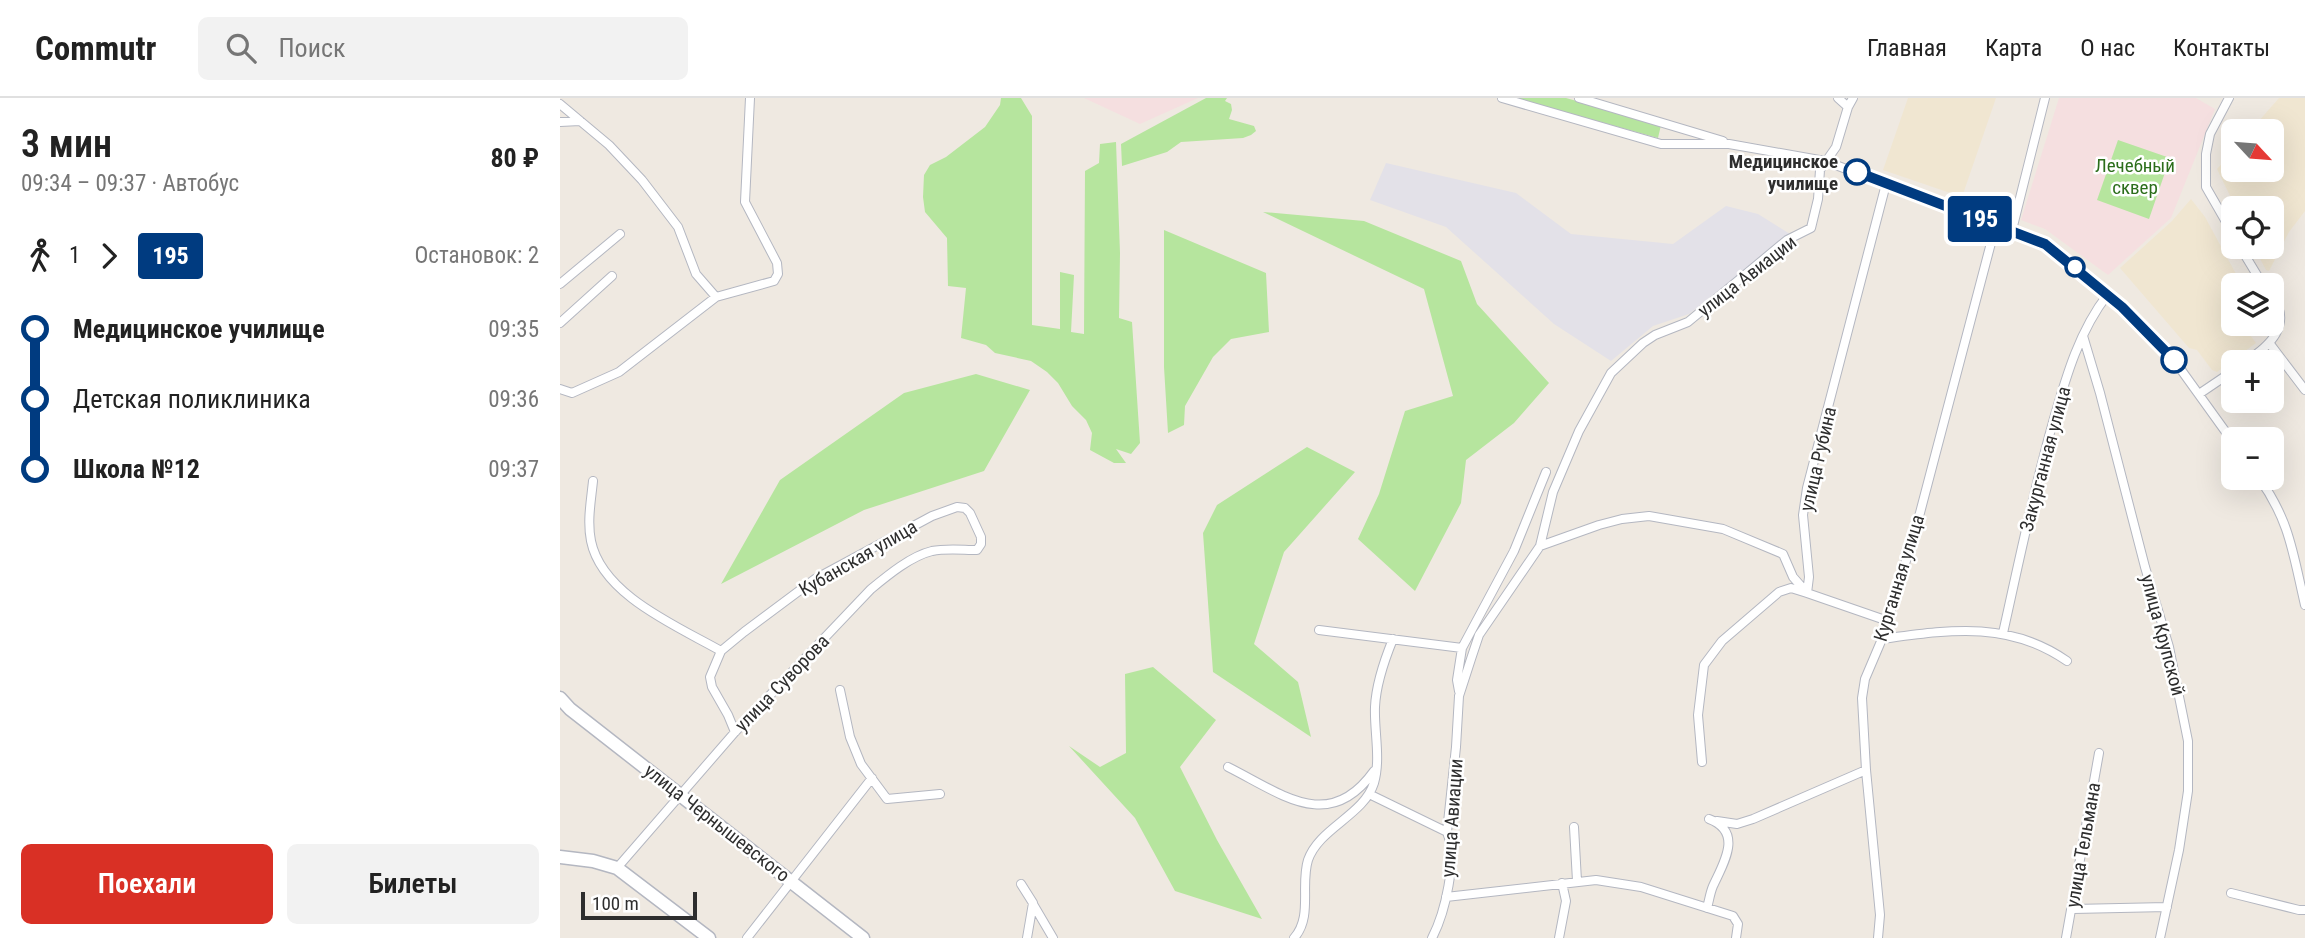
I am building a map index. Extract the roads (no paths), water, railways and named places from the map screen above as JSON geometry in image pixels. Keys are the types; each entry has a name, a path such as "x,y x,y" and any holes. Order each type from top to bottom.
{"street":[{"path":"560,388 572,393 619,372 716,298 774,281 778,274 777,263 745,202 750,98"},
{"path":"1502,98 1661,144 1729,144"},
{"path":"1579,98 1729,144 1825,161 2045,244 2138,321 2174,360 2222,427"},
{"path":"1838,98 1848,107"},
{"name":"улица Авиации","path":"1459,696 1479,635 1540,546 1553,492 1563,467 1578,431 1611,373 1643,343 1655,335 1688,322 1787,240 1811,228 1818,200 1820,170 1836,147 1853,98"},
{"path":"2012,230 2045,98"},
{"path":"2221,213 2206,187 2206,154 2210,134 2229,98"},
{"path":"560,104 609,145 642,180 678,227 696,274 716,298"},
{"path":"560,122 579,121"},
{"name":"улица Рубина","path":"1807,593 1809,577 1803,515 1807,488 1886,184"},
{"name":"Курганная улица","path":"1878,938 1880,915 1866,770 1863,698 1865,679 1882,639 1916,528 1996,224"},
{"path":"560,284 620,234"},
{"path":"560,323 612,276"},
{"name":"Закурганная улица","path":"2003,632 2039,473 2070,366 2083,336 2108,294"},
{"name":"улица Крупской","path":"2083,336 2169,647 2188,741 2188,791 2160,938"},
{"path":"2262,350 2270,344 2274,336"},
{"path":"2270,344 2305,390"},
{"path":"2199,394 2221,378"},
{"name":"улица Авиации","path":"1432,938 1446,897 1452,845 1447,832 1457,747 1457,680 1462,648 1514,551 1546,471"},
{"path":"593,481 589,521 592,544 606,572 622,592 640,605 721,651 710,677 712,688 735,732"},
{"path":"2266,490 2282,515 2298,555 2305,605"},
{"name":"Кубанская улица","path":"721,651 815,579 932,516 957,507 965,508 981,537 977,550"},
{"path":"1540,546 1622,519 1649,516 1723,529 1783,554 1793,577 1807,593"},
{"name":"улица Суворова","path":"617,868 735,732 871,589 885,577 925,553 936,550 977,550"},
{"path":"1702,762 1698,715 1704,665 1722,641 1779,592 1791,588 1888,621"},
{"path":"1882,639 1952,629 2003,632 2052,650 2067,661"},
{"path":"1319,630 1462,648"},
{"path":"1294,938 1300,931 1304,916 1304,885 1308,860 1315,848 1369,794 1374,782 1375,705 1382,667 1393,639"},
{"path":"840,690 850,737 861,764 887,799 940,794"},
{"name":"улица Чернышевского","path":"560,698 565,712 680,794 863,938"},
{"name":"улица Тельмана","path":"2066,938 2099,752"},
{"path":"1228,767 1296,801 1310,805 1342,802 1358,792 1376,769"},
{"path":"1707,908 1713,888 1726,863 1728,848 1724,827 1713,820 1737,824 1866,770"},
{"path":"747,938 872,778"},
{"path":"1369,794 1447,832"},
{"path":"1574,827 1577,881"},
{"path":"560,857 617,868 709,938"},
{"path":"1446,897 1577,881 1629,884 1733,916 1737,920 1736,938"},
{"path":"1559,938 1566,914 1562,883"},
{"path":"1021,884 1053,938"},
{"path":"2231,893 2299,910 2305,909"},
{"path":"1027,938 1033,903"},
{"path":"2073,909 2167,907"}],"place":[{"name":"Медицинское училище","path":"1857,172"}],"park label":[{"name":"Лечебный сквер","path":"2135,176"}]}
